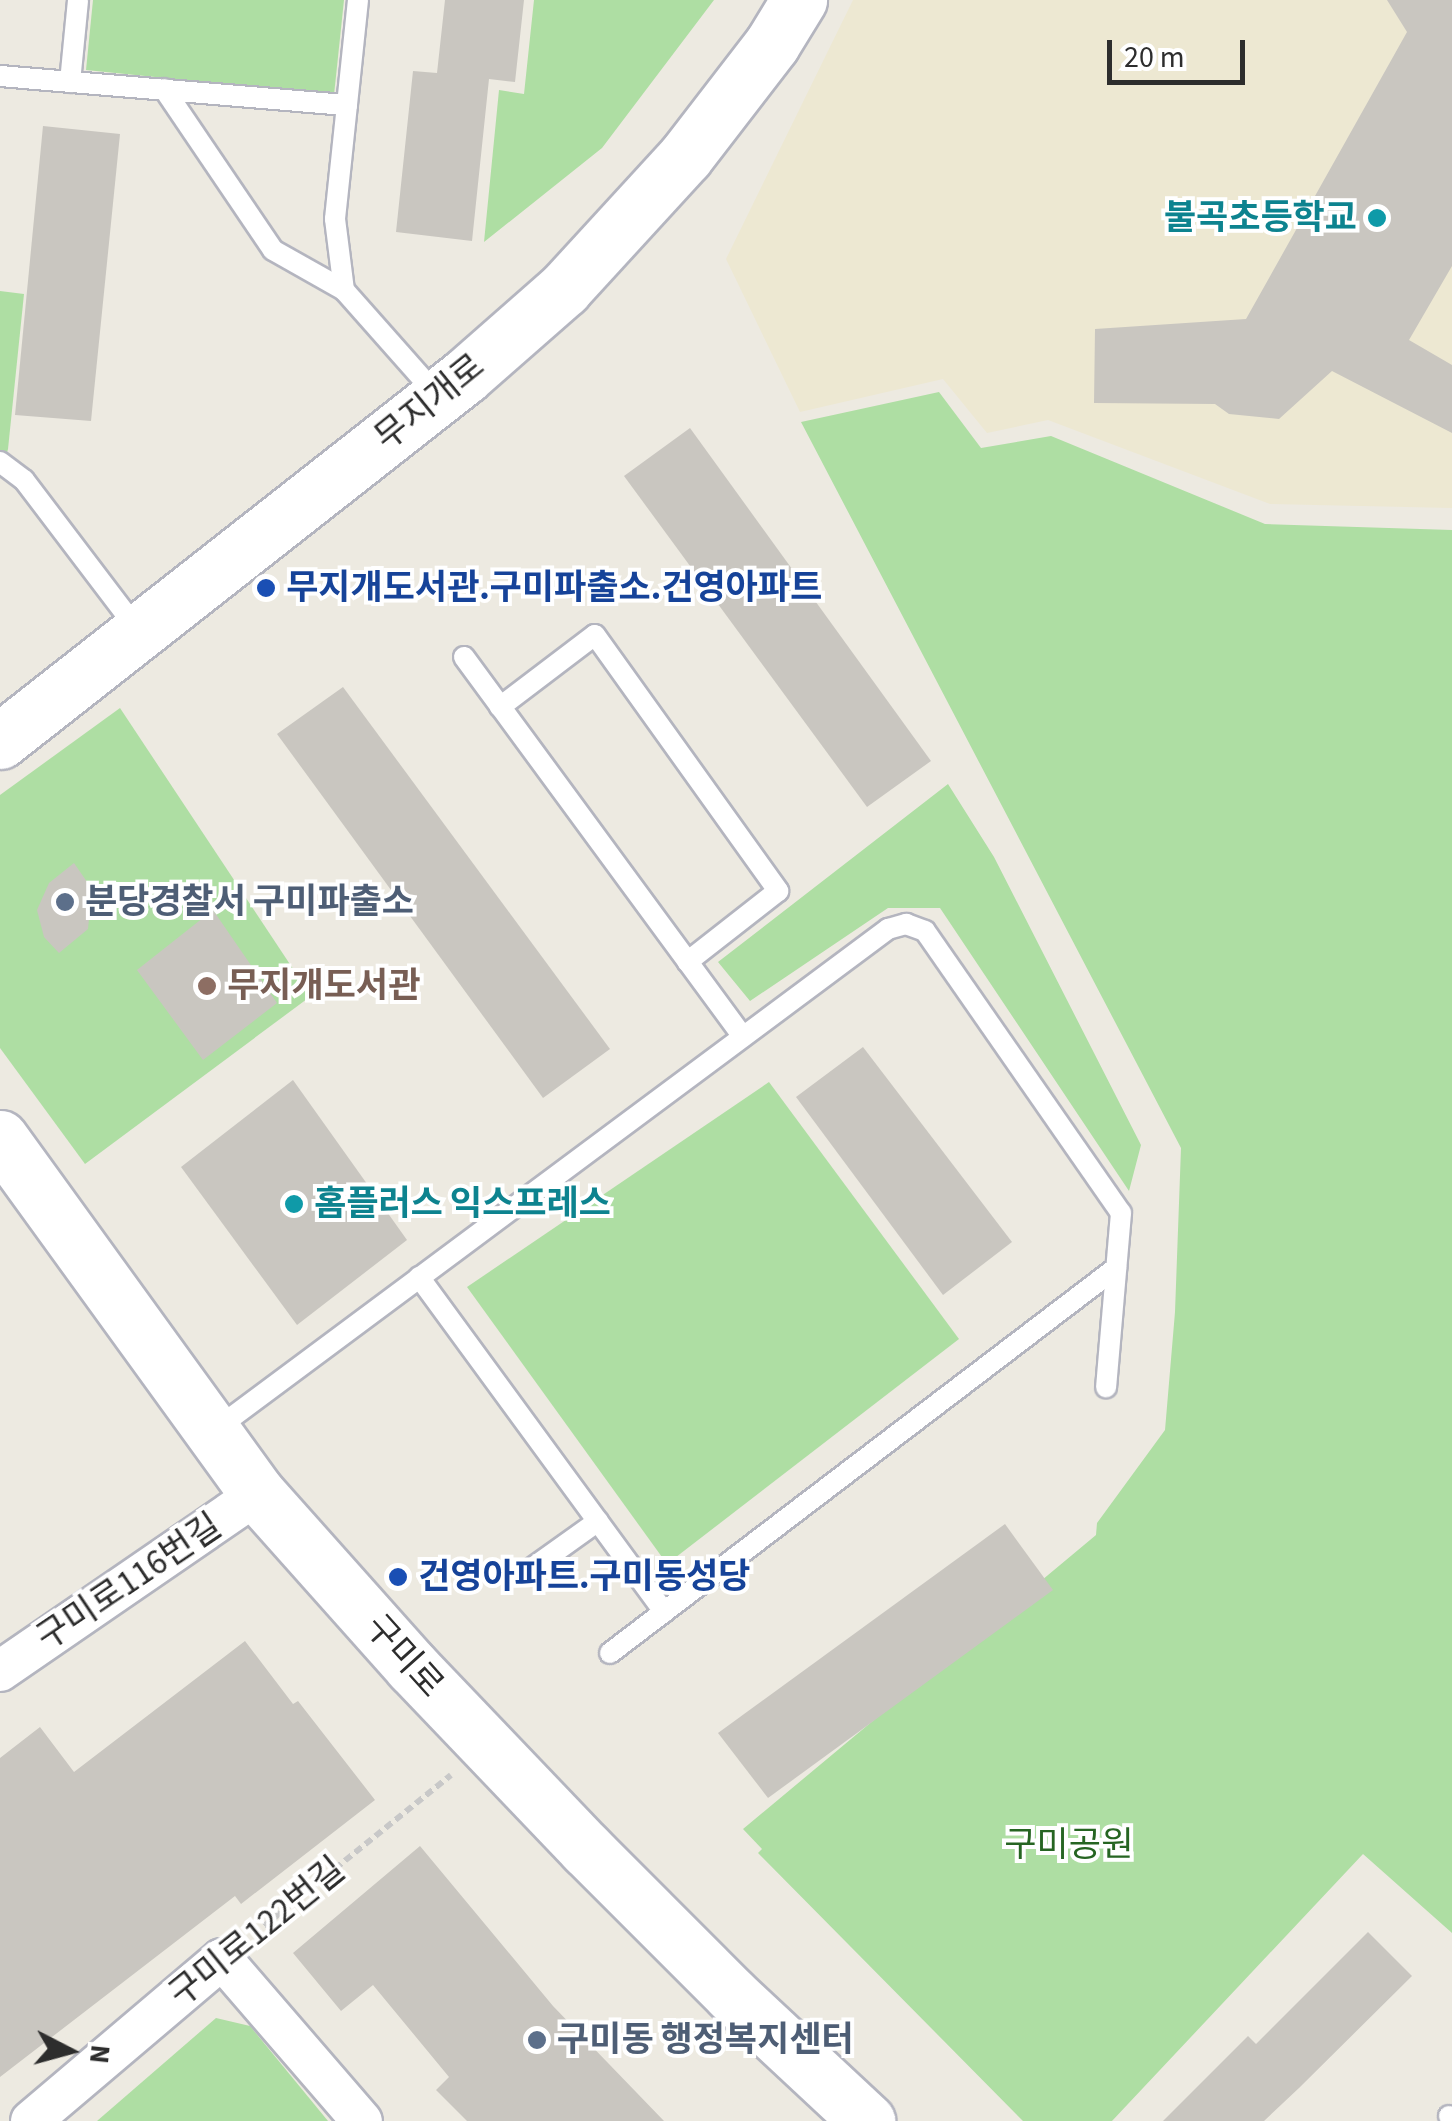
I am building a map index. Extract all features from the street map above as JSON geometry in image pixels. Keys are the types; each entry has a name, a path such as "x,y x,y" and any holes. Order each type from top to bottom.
{"street":[{"name":"무지개로","path":"0,741 438,396 564,288 685,157 772,44 799,0"},
{"name":"구미로","path":"0,1138 210,1433 258,1494 486,1746 732,1996 867,2121"},
{"name":"구미로116번길","path":"0,1671 258,1494"},
{"name":"구미로122번길","path":"31,2121 222,1960"},
{"path":"222,1960 362,2121"},
{"path":"0,2114 6,2121"}],"lane":[{"path":"70,82 78,0"},
{"path":"344,290 335,219 358,0"},
{"path":"0,76 347,105"},
{"path":"164,89 274,250 344,290 438,396"},
{"path":"0,462 24,480 139,632"},
{"path":"500,708 596,636 778,891 688,962"},
{"path":"464,658 743,1037"},
{"path":"210,1433 888,929 906,924 925,931 1121,1213 1106,1387"},
{"path":"610,1653 1116,1268"},
{"path":"419,1277 664,1612"},
{"path":"524,1574 598,1521"}],"path":[{"name":"구미로122번길","path":"222,1960 486,1746"}],"shaded area":[{"path":"853,0 1452,0 1452,508 1270,504 1048,420 987,433 943,379 800,412 726,259"}],"green space":[{"path":"93,0 344,0 334,95 86,70"},
{"path":"534,0 714,0 602,148 484,242 499,90 524,94"},
{"path":"0,291 24,294 8,449 0,479"},
{"name":"구미공원","path":"939,392 981,448 1051,436 1265,524 1452,530 1452,1933 1363,1854 1112,2121 1023,2121 758,1853 762,1849 743,1829 1096,1535 1097,1523 1165,1430 1175,1312 1181,1148 801,422"},
{"path":"120,708 311,996 85,1164 0,1048 0,795"},
{"path":"948,784 994,857 1141,1145 1129,1191 940,908 888,908 750,1001 718,962"},
{"path":"769,1082 959,1339 667,1564 467,1287"},
{"path":"216,2018 250,2026 328,2121 97,2121"}],"building":[{"path":"445,0 524,0 515,82 489,79 472,241 396,232 413,71 437,73"},
{"name":"불곡초등학교","path":"1387,0 1452,0 1452,266 1409,340 1452,365 1452,433 1332,371 1279,419 1229,414 1215,404 1094,403 1095,329 1246,319 1407,32"},
{"path":"43,126 120,134 91,421 15,415"},
{"path":"690,428 931,761 867,807 624,476"},
{"path":"343,687 610,1049 543,1098 277,734"},
{"name":"분당경찰서 구미파출소","path":"74,863 92,889 88,929 59,953 44,937 37,910 49,883"},
{"name":"무지개도서관","path":"213,910 277,1003 203,1060 137,970"},
{"path":"863,1047 1012,1242 943,1295 796,1097"},
{"name":"홈플러스 익스프레스","path":"293,1080 407,1240 297,1325 181,1167"},
{"path":"1005,1524 1053,1590 768,1798 718,1733"},
{"path":"245,1641 293,1704 298,1701 375,1800 241,1904 235,1896 0,2077 0,1758 40,1727 74,1772"},
{"path":"420,1846 553,2006 664,2121 467,2121 436,2090 449,2077 373,1985 341,2011 293,1953"},
{"path":"1368,1932 1412,1976 1264,2121 1163,2121 1248,2036 1256,2044"}],"place":[{"name":"불곡초등학교","path":"1377,218"},
{"name":"무지개도서관.구미파출소.건영아파트","path":"266,588"},
{"name":"분당경찰서 구미파출소","path":"65,902"},
{"name":"무지개도서관","path":"207,986"},
{"name":"홈플러스 익스프레스","path":"294,1204"},
{"name":"건영아파트.구미동성당","path":"398,1577"},
{"name":"구미동 행정복지센터","path":"537,2040"}]}
